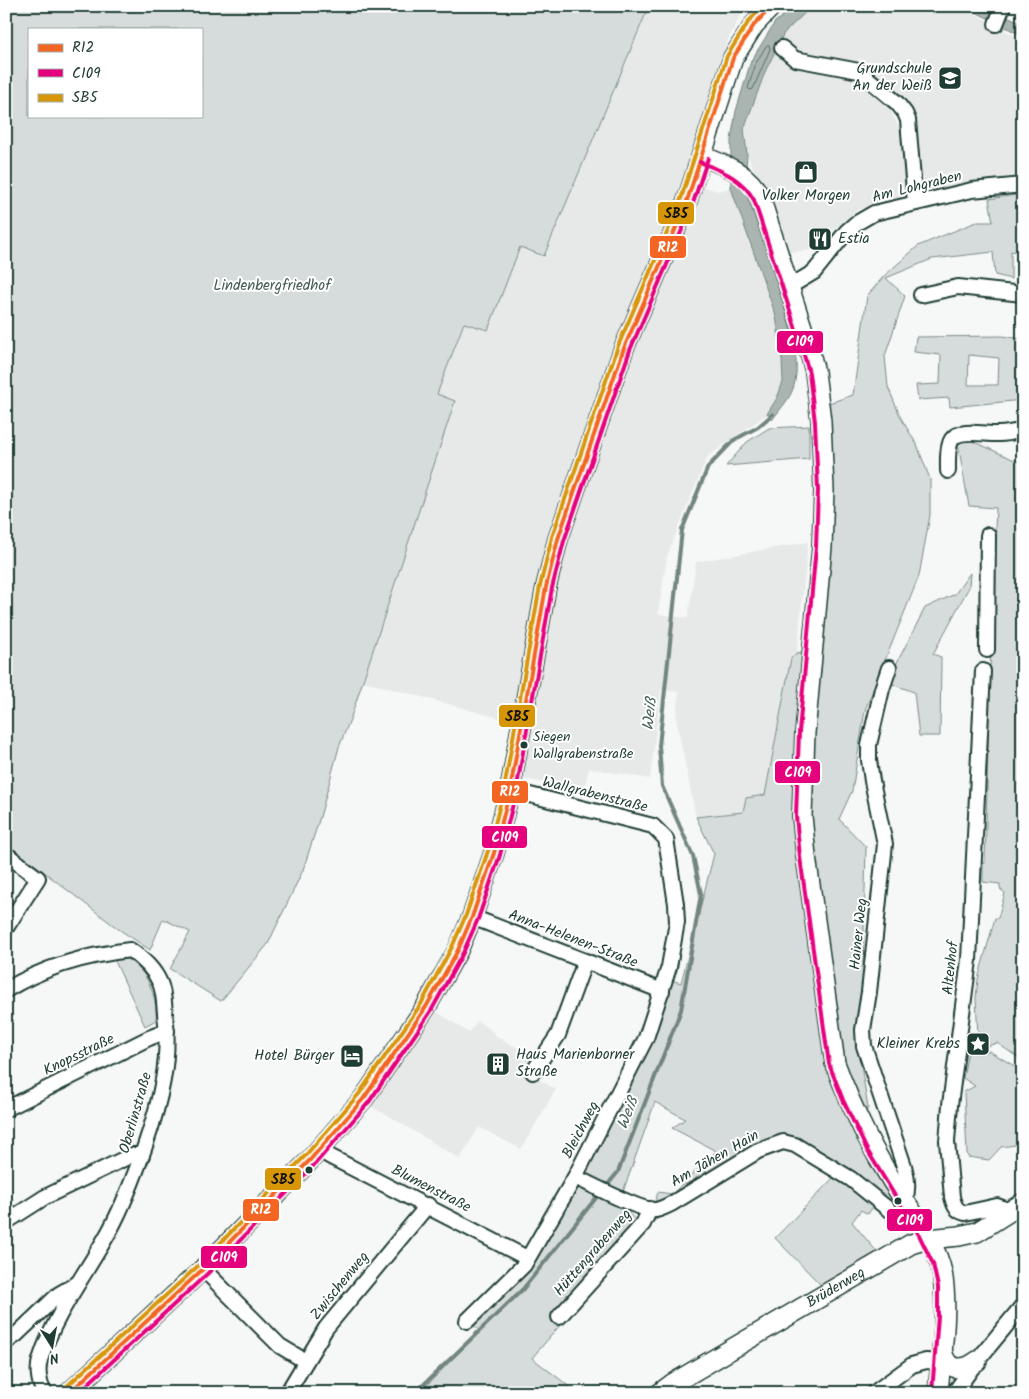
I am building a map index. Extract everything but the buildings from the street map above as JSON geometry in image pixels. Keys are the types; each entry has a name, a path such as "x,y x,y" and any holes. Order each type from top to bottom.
{"street":[{"path":"69,1393 203,1269 320,1150 364,1098 426,1007 458,950 472,918 494,853 510,790 546,587 558,539 624,348 685,207 734,58 754,25 772,6"},
{"path":"782,48 795,59 859,71 897,103 908,120 915,203"},
{"path":"702,156 748,179 755,186 809,348 815,372 821,421 823,481 822,547 802,774 802,816 806,856 835,1063 846,1092 870,1140 896,1205 928,1239 938,1257 944,1283 938,1393"},
{"name":"Am Lohgraben","path":"789,287 814,272 855,224 874,213 972,190 1023,185"},
{"path":"921,296 958,287 1023,294"},
{"path":"948,471 950,446 952,439 958,435 972,433 1000,434 1023,430"},
{"path":"986,650 988,535"},
{"name":"Hainer Weg","path":"889,668 869,745 872,781 885,844 869,992 862,1037 908,1182 908,1192 896,1205"},
{"name":"Altenhof","path":"983,671 969,960 947,1140 953,1204 957,1209 965,1213 997,1206 1019,1204"},
{"name":"Wallgrabenstraße","path":"510,790 653,826 666,840"},
{"name":"Bleichweg","path":"467,1321 524,1265 575,1177 646,1038 670,967 677,922 666,840"},
{"path":"6,857 10,857 38,878 6,928"},
{"name":"Anna-Helenen-Straße","path":"472,918 662,991"},
{"name":"Oberlinstraße","path":"6,990 39,972 57,965 109,952 130,950 141,957 160,983 168,1031 167,1059 163,1085 128,1194 110,1230 54,1327 39,1362 40,1386 45,1393"},
{"path":"533,1072 558,1035 585,961"},
{"name":"Knopsstraße","path":"6,1109 149,1038 168,1031"},
{"name":"Am Jähen Hain","path":"650,1209 657,1210 671,1204 758,1151 783,1142 794,1145 896,1205"},
{"name":"Blumenstraße","path":"320,1150 527,1258"},
{"path":"6,1222 45,1197 132,1155 142,1155"},
{"path":"575,1177 623,1200 650,1209"},
{"name":"Brüderweg","path":"660,1393 672,1384 911,1244 928,1239 959,1236 976,1232 1019,1204"},
{"name":"Zwischenweg","path":"287,1393 326,1328 428,1205"},
{"name":"Hüttengrabenweg","path":"559,1317 643,1224 650,1209"},
{"path":"203,1269 280,1346 305,1361"},
{"name":"Oberlinstraße","path":"6,1342 16,1335 59,1294 79,1282"},
{"path":"954,1393 977,1361 1023,1305"},
{"path":"941,1356 947,1364 954,1368 970,1366 977,1361"},
{"path":"874,1393 912,1365 941,1356"}],"shaded area":[{"path":"649,6 661,9 663,6 746,6 728,39 686,180 717,191 731,188 776,316 783,382 777,398 767,414 707,457 667,556 658,614 688,618 696,562 808,542 797,653 791,658 765,795 744,812 696,817 676,719 679,692 661,690 650,779 589,768 584,789 522,779 533,727 363,681 455,402 437,394 465,323 488,329 520,247 545,255"},
{"path":"814,6 962,6 1023,41 1023,158 1018,176 857,210 835,228 824,249 789,252 747,154 744,129 765,72 784,33","holes":["858,59 865,60 864,66 910,106 917,128 898,126 891,111 871,92 853,86"]},
{"path":"436,1011 469,1033 477,1021 491,1030 496,1036 540,1060 531,1075 556,1089 521,1149 479,1127 460,1159 370,1106"}],"green space":[{"name":"Lindenbergfriedhof","path":"6,6 649,6 544,256 520,247 488,330 464,323 437,394 455,401 351,717 339,747 303,870 268,944 221,1001 170,969 190,932 163,919 150,950 117,928 6,843"},
{"path":"1016,195 1019,218 1023,218 1023,253 1011,251 1011,279 995,275 993,252 932,259 886,278 905,296 885,356 888,387 901,418 917,445 930,479 930,515 919,576 865,710 852,791 839,819 866,847 863,973 857,1040 868,1108 857,1129 896,1210 875,1204 868,1214 861,1210 852,1222 877,1252 821,1285 775,1238 836,1175 784,1142 649,1224 658,1192 672,1194 716,1151 672,1128 685,1119 655,1102 619,1203 643,1228 532,1358 570,1387 567,1391 569,1393 420,1393 479,1330 470,1322 514,1280 575,1186 586,1176 585,1169 638,1070 671,980 681,983 714,854 696,817 743,812 746,798 765,795 791,658 797,653 814,649 826,404 853,395 867,296 884,276 918,246 976,222 993,222 989,199"},
{"path":"1002,336 1023,339 1023,400 950,407 949,398 918,400 916,385 940,384 941,355 914,352 916,337","holes":["969,355 999,358 998,385 968,385"]},
{"path":"809,426 809,459 726,466 747,442 769,428"},
{"path":"966,438 1021,463 1023,474 1023,1061 997,1043 985,1045 977,1049 972,1045 973,1040 978,1036 976,998 978,979 995,918 998,918 1005,893 1000,889 1000,884 983,882 990,637 996,508 969,506 958,444 959,440"},
{"path":"970,573 969,587 933,654 941,657 940,736 919,736 914,692 887,682 925,608 955,594"},
{"path":"125,958 139,968 153,993 156,1020 145,1026 114,959"},
{"path":"968,1051 978,1053 989,1051 1023,1071 1023,1144 1001,1147 989,1160 968,1157 967,1153 964,1092 975,1086 963,1078"}],"water":[{"path":"795,6 814,6 784,33 765,72 744,129 747,154 745,185 748,199 780,292 791,331 796,359 796,374 792,392 772,420 769,414 767,414 777,398 783,382 776,316 731,188 731,140 736,111 751,61 775,22"},
{"path":"964,6 983,6 1023,23 1023,36"}],"waterway":[{"name":"Weiß","path":"605,1188 618,1172 681,1010 701,894 693,856 662,786 659,746 682,530 708,467 734,440 758,427 773,414"},
{"name":"Weiß","path":"415,1393 523,1289 600,1193"}],"transit line":[{"name":"SB5","path":"65,1388 199,1265 305,1156 359,1094 421,1004 452,947 466,915 488,851 504,789 540,586 552,537 618,346 679,205 727,56 749,21 763,6"},
{"name":"R12","path":"69,1393 203,1269 310,1160 364,1098 426,1007 458,950 472,917 494,853 510,790 546,587 558,539 624,348 685,207 733,58 754,25 772,6"},
{"name":"C109","path":"78,1393 207,1274 315,1164 369,1102 431,1011 463,953 478,919 500,855 516,792 552,588 564,541 630,350 691,209 708,158"},
{"name":"C109","path":"700,162 731,176 744,186 754,200 809,373 815,422 818,490 816,547 799,732 796,816 800,857 829,1064 843,1100 867,1150 919,1235 933,1264 938,1287 938,1316 932,1392"}],"place":[{"name":"Grundschule An der Weiß","path":"950,78"},
{"name":"Volker Morgen","path":"806,172"},
{"name":"Estia","path":"820,239"},
{"name":"Siegen Wallgrabenstraße","path":"524,745"},
{"name":"Kleiner Krebs","path":"978,1044"},
{"name":"Hotel Bürger","path":"352,1056"},
{"name":"Haus Marienborner Straße","path":"498,1064"}]}
